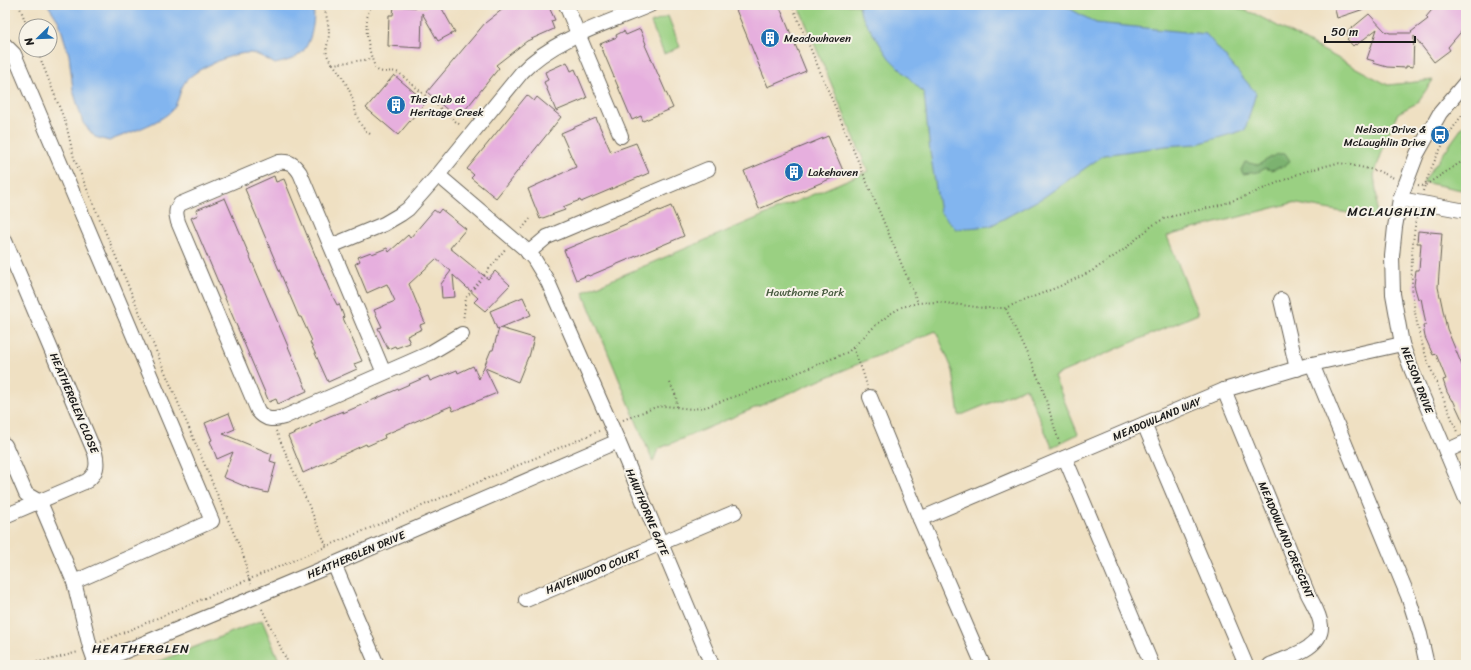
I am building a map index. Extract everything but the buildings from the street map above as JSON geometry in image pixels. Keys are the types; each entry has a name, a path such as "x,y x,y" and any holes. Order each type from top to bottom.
{"street":[{"path":"566,5 621,136"},
{"path":"331,246 384,224 401,214 417,200 529,64 546,50 650,5"},
{"path":"5,45 14,54 212,521 74,582"},
{"name":"NELSON DRIVE","path":"1466,82 1440,113 1417,154 1400,199 1392,256 1393,294 1402,344 1466,499"},
{"path":"384,373 300,173 293,163 286,161 279,162 180,204 176,209 178,222 258,411 267,419 284,417 430,353 462,334"},
{"path":"528,253 547,237 708,169"},
{"name":"HAWTHORNE GATE","path":"438,175 513,239 528,253 541,269 618,441 712,665"},
{"path":"1400,199 1466,211"},
{"name":"HEATHERGLEN CLOSE","path":"5,241 97,459 96,470 87,481 5,516"},
{"path":"1281,300 1297,369"},
{"name":"MEADOWLAND WAY","path":"920,519 1224,390 1312,364 1402,344"},
{"path":"1312,364 1408,596 1420,634 1426,665"},
{"name":"MEADOWLAND CRESCENT","path":"1224,390 1308,594 1319,616 1321,626 1319,637 1313,644 1306,649 1270,665"},
{"path":"870,397 920,519 983,665"},
{"path":"1144,424 1246,665"},
{"name":"HEATHERGLEN DRIVE","path":"94,664 334,564 618,441"},
{"path":"1446,451 1464,443"},
{"path":"5,445 26,494 40,502 74,582 94,664"},
{"path":"1065,458 1152,665"},
{"name":"HAVENWOOD COURT","path":"526,600 735,512"},
{"path":"334,564 377,665"}],"path":[{"path":"19,5 24,18"},
{"path":"323,5 329,33 325,52 350,92 360,125 370,134"},
{"path":"372,5 368,10 366,24 372,59 376,69 379,72 384,73 394,71 399,73 471,134"},
{"path":"792,5 918,303"},
{"path":"39,58 66,124 74,158 87,190 241,550 246,563 246,571 249,580 290,665"},
{"path":"333,64 372,59"},
{"path":"1466,110 1455,124 1437,154 1424,186 1466,159"},
{"path":"630,417 656,407 666,406 692,409 706,407 785,378 848,352 875,326 902,307 918,303 938,302 984,308 1006,308 1058,287 1092,271 1122,251 1144,232 1165,218 1220,205 1246,196 1303,172 1337,163 1378,171 1396,178"},
{"path":"1416,216 1411,258 1412,290 1418,326 1427,359 1464,443"},
{"path":"462,334 466,298 530,219"},
{"path":"1006,308 1041,384 1065,458"},
{"path":"853,348 863,372 870,397"},
{"path":"670,383 676,396 677,407"},
{"path":"271,419 327,547"},
{"path":"17,665 50,660 90,647 598,431"}],"green space":[{"name":"Hawthorne Park","path":"798,5 1229,5 1255,14 1388,85 1433,80 1417,103 1398,113 1388,135 1374,175 1377,198 1376,218 1292,203 1167,236 1198,314 1054,376 1078,434 1052,447 1026,388 959,416 953,371 936,331 658,449 653,462 583,292 868,171"},
{"path":"668,16 680,47 664,54 651,23"},
{"path":"1466,122 1466,191 1423,182"},
{"path":"1285,153 1290,161 1284,166 1271,170 1265,168 1258,172 1243,174 1241,170 1245,162 1258,165 1275,155"},
{"path":"262,620 281,665 150,665"}],"water":[{"path":"48,5 313,5 314,11 312,32 307,46 297,57 275,64 263,57 250,53 243,53 215,62 197,72 185,82 178,100 167,115 151,124 109,141 95,137 83,123 73,90 69,55 58,18 56,18"},
{"path":"859,5 1063,5 1096,23 1206,34 1256,93 1245,130 1197,144 1166,146 1104,155 1044,197 990,226 956,229 940,212 930,152 924,93 889,58 861,15"}],"place":[{"name":"Meadowhaven","path":"770,38"},
{"name":"The Club at Heritage Creek","path":"396,105"},
{"name":"Nelson Drive & McLaughlin Drive","path":"1440,135"},
{"name":"Lakehaven","path":"794,172"}],"district":[{"name":"MCLAUGHLIN","path":"1392,211"},
{"name":"HEATHERGLEN","path":"141,648"}]}
